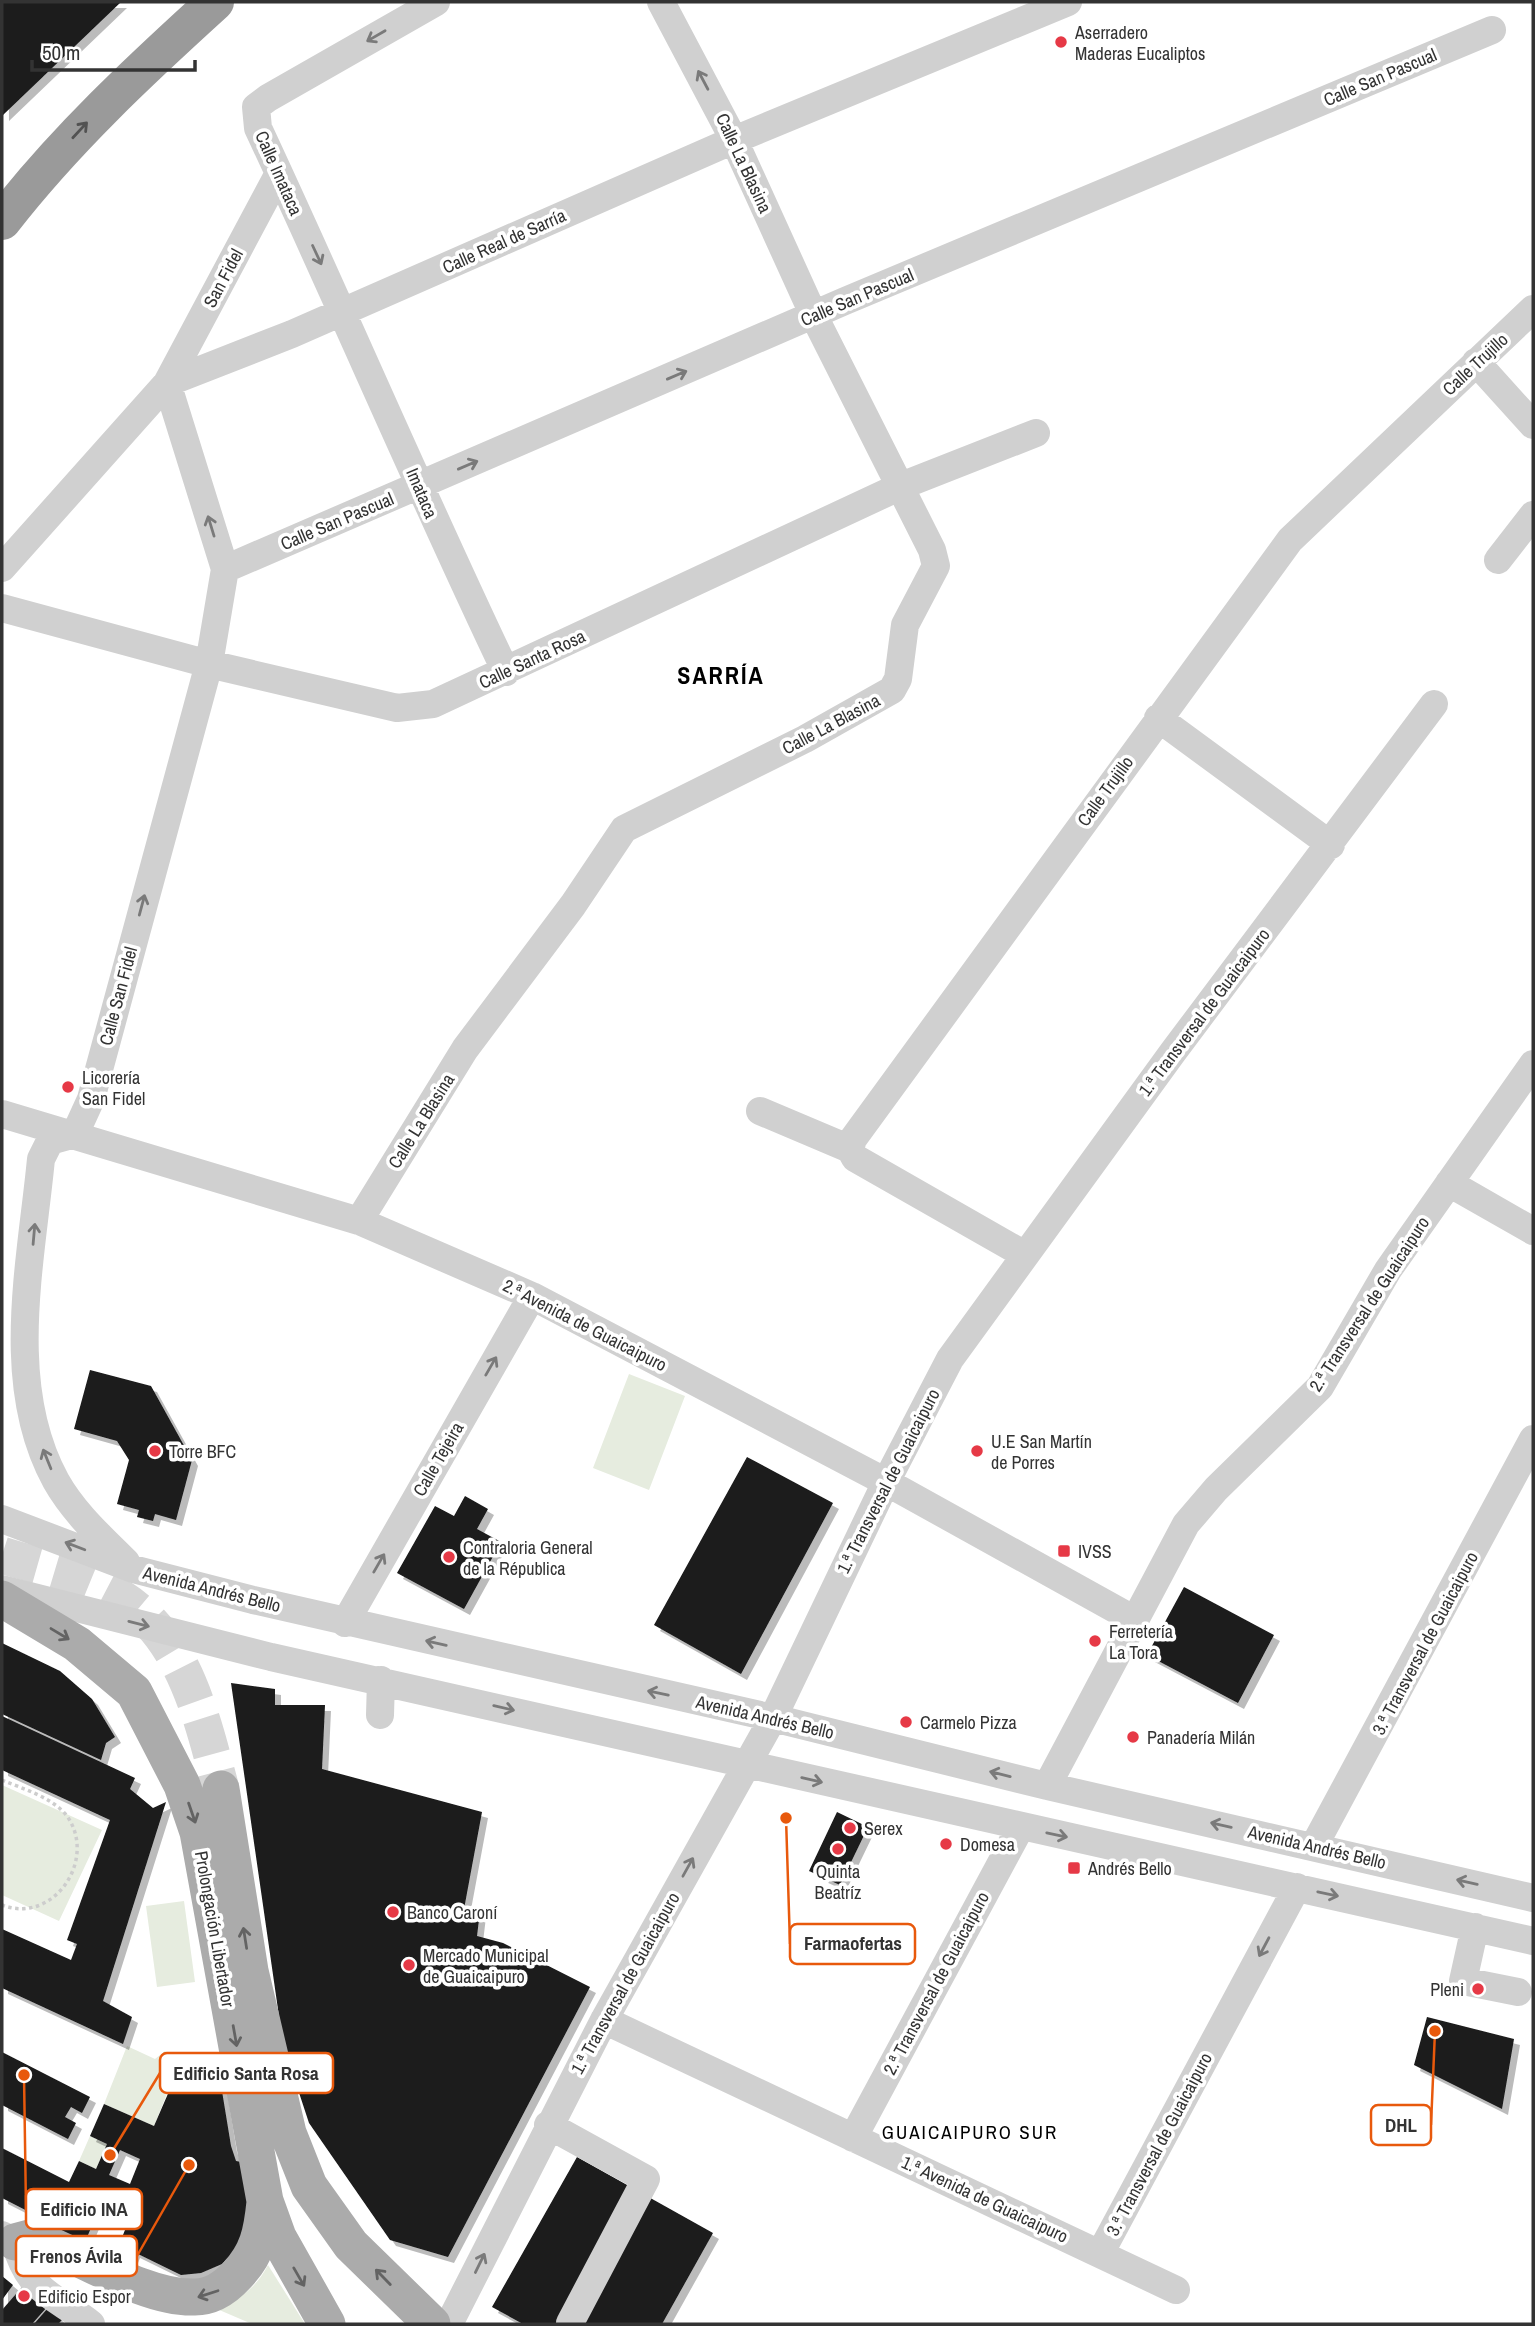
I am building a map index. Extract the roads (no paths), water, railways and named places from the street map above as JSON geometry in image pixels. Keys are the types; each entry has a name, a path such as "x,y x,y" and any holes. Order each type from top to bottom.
{"highway":[{"path":"2,221 34,180 105,103 215,2"},
{"path":"2,207 34,180"}],"main road":[{"name":"Prolongación Libertador","path":"2,1600 77,1644 134,1692 182,1785 198,1832 265,2201 278,2237 327,2324"},
{"name":"Prolongación Libertador","path":"221,1789 250,1970 288,2133 309,2186 351,2245 432,2324"},
{"path":"8,2238 30,2238 43,2242 159,2293 196,2298 219,2291 248,2263 258,2246 265,2201"},
{"path":"8,2238 193,2324"}],"street":[{"name":"Calle Imataca","path":"343,312 257,128 256,107 436,2"},
{"name":"Calle La Blasina","path":"359,1221 465,1049 573,905 624,829 805,739 892,691 898,679 905,625 936,566 936,557 814,316 734,140 661,2"},
{"name":"Calle Real de Sarría","path":"2,568 167,383 343,312 734,140 1068,2"},
{"name":"Calle San Pascual","path":"225,569 814,316 1492,30"},
{"name":"San Fidel","path":"167,383 279,173"},
{"name":"Calle Trujillo","path":"850,1149 853,1139 1290,540 1533,309"},
{"name":"Imataca","path":"343,312 418,486 506,672"},
{"path":"1476,362 1533,425"},
{"name":"Calle San Fidel","path":"75,1134 91,1100 209,664 225,569 167,383"},
{"name":"Calle Santa Rosa","path":"2,608 209,664 397,708 433,704 901,486 1036,433"},
{"path":"1498,560 1533,515"},
{"name":"1.ª Transversal de Guaicaipuro","path":"449,2324 548,2125 604,2020 773,1718 886,1482 950,1359 1173,1052 1331,845 1434,704"},
{"path":"1158,718 1331,845"},
{"name":"2.ª Transversal de Guaicaipuro","path":"1047,1786 1133,1619 1192,1516 1320,1387 1380,1282 1533,1064"},
{"path":"760,1111 850,1149 855,1158 1025,1255"},
{"name":"2.ª Avenida de Guaicaipuro","path":"2,1114 359,1221 531,1296 886,1482 1133,1619"},
{"path":"75,1134 50,1141 41,1160 25,1359 34,1416 43,1451 57,1482 83,1519 134,1569"},
{"path":"1449,1183 1533,1231"},
{"name":"Calle Tejeira","path":"345,1623 531,1296"},
{"name":"3.ª Transversal de Guaicaipuro","path":"1314,1846 1533,1439"},
{"name":"Avenida Andrés Bello","path":"2,1519 134,1569 345,1623 773,1718 1047,1786 1533,1898"},
{"path":"2,1589 271,1657 746,1763 1020,1828 1533,1941"},
{"path":"380,1715 381,1680"},
{"name":"2.ª Transversal de Guaicaipuro","path":"853,2138 1020,1828"},
{"name":"3.ª Transversal de Guaicaipuro","path":"1101,2252 1297,1887"},
{"path":"1475,1927 1463,1981 1518,1992"},
{"name":"1.ª Avenida de Guaicaipuro","path":"604,2020 1101,2252 1176,2290"},
{"path":"548,2125 646,2179 570,2323"},
{"path":"8,2238 26,2274 62,2307 75,2312 91,2324"}],"tunnel":[{"path":"2,1555 96,1585 134,1607 154,1627 185,1676 221,1789"}],"place":[{"name":"Aserradero Maderas Eucaliptos","path":"1061,42"},
{"name":"Licorería San Fidel","path":"68,1087"},
{"name":"Torre BFC","path":"155,1451"},
{"name":"U.E San Martín de Porres","path":"977,1451"},
{"name":"IVSS","path":"1064,1551"},
{"name":"Contraloria General de la Républica","path":"449,1557"},
{"name":"Ferretería La Tora","path":"1095,1641"},
{"name":"Carmelo Pizza","path":"906,1722"},
{"name":"Panadería Milán","path":"1133,1737"},
{"name":"Farmaofertas","path":"786,1818"},
{"name":"Serex","path":"850,1828"},
{"name":"Domesa","path":"946,1844"},
{"name":"Quinta Beatríz","path":"838,1849"},
{"name":"Andrés Bello","path":"1074,1868"},
{"name":"Banco Caroní","path":"393,1912"},
{"name":"Mercado Municipal de Guaicaipuro","path":"409,1965"},
{"name":"Pleni","path":"1478,1989"},
{"name":"DHL","path":"1435,2031"},
{"name":"Edificio INA","path":"24,2075"},
{"name":"Edificio Santa Rosa","path":"110,2155"},
{"name":"Frenos Ávila","path":"189,2165"},
{"name":"Edificio Espor","path":"24,2296"}],"district":[{"name":"SARRÍA","path":"721,675"},
{"name":"GUAICAIPURO SUR","path":"970,2132"}]}
